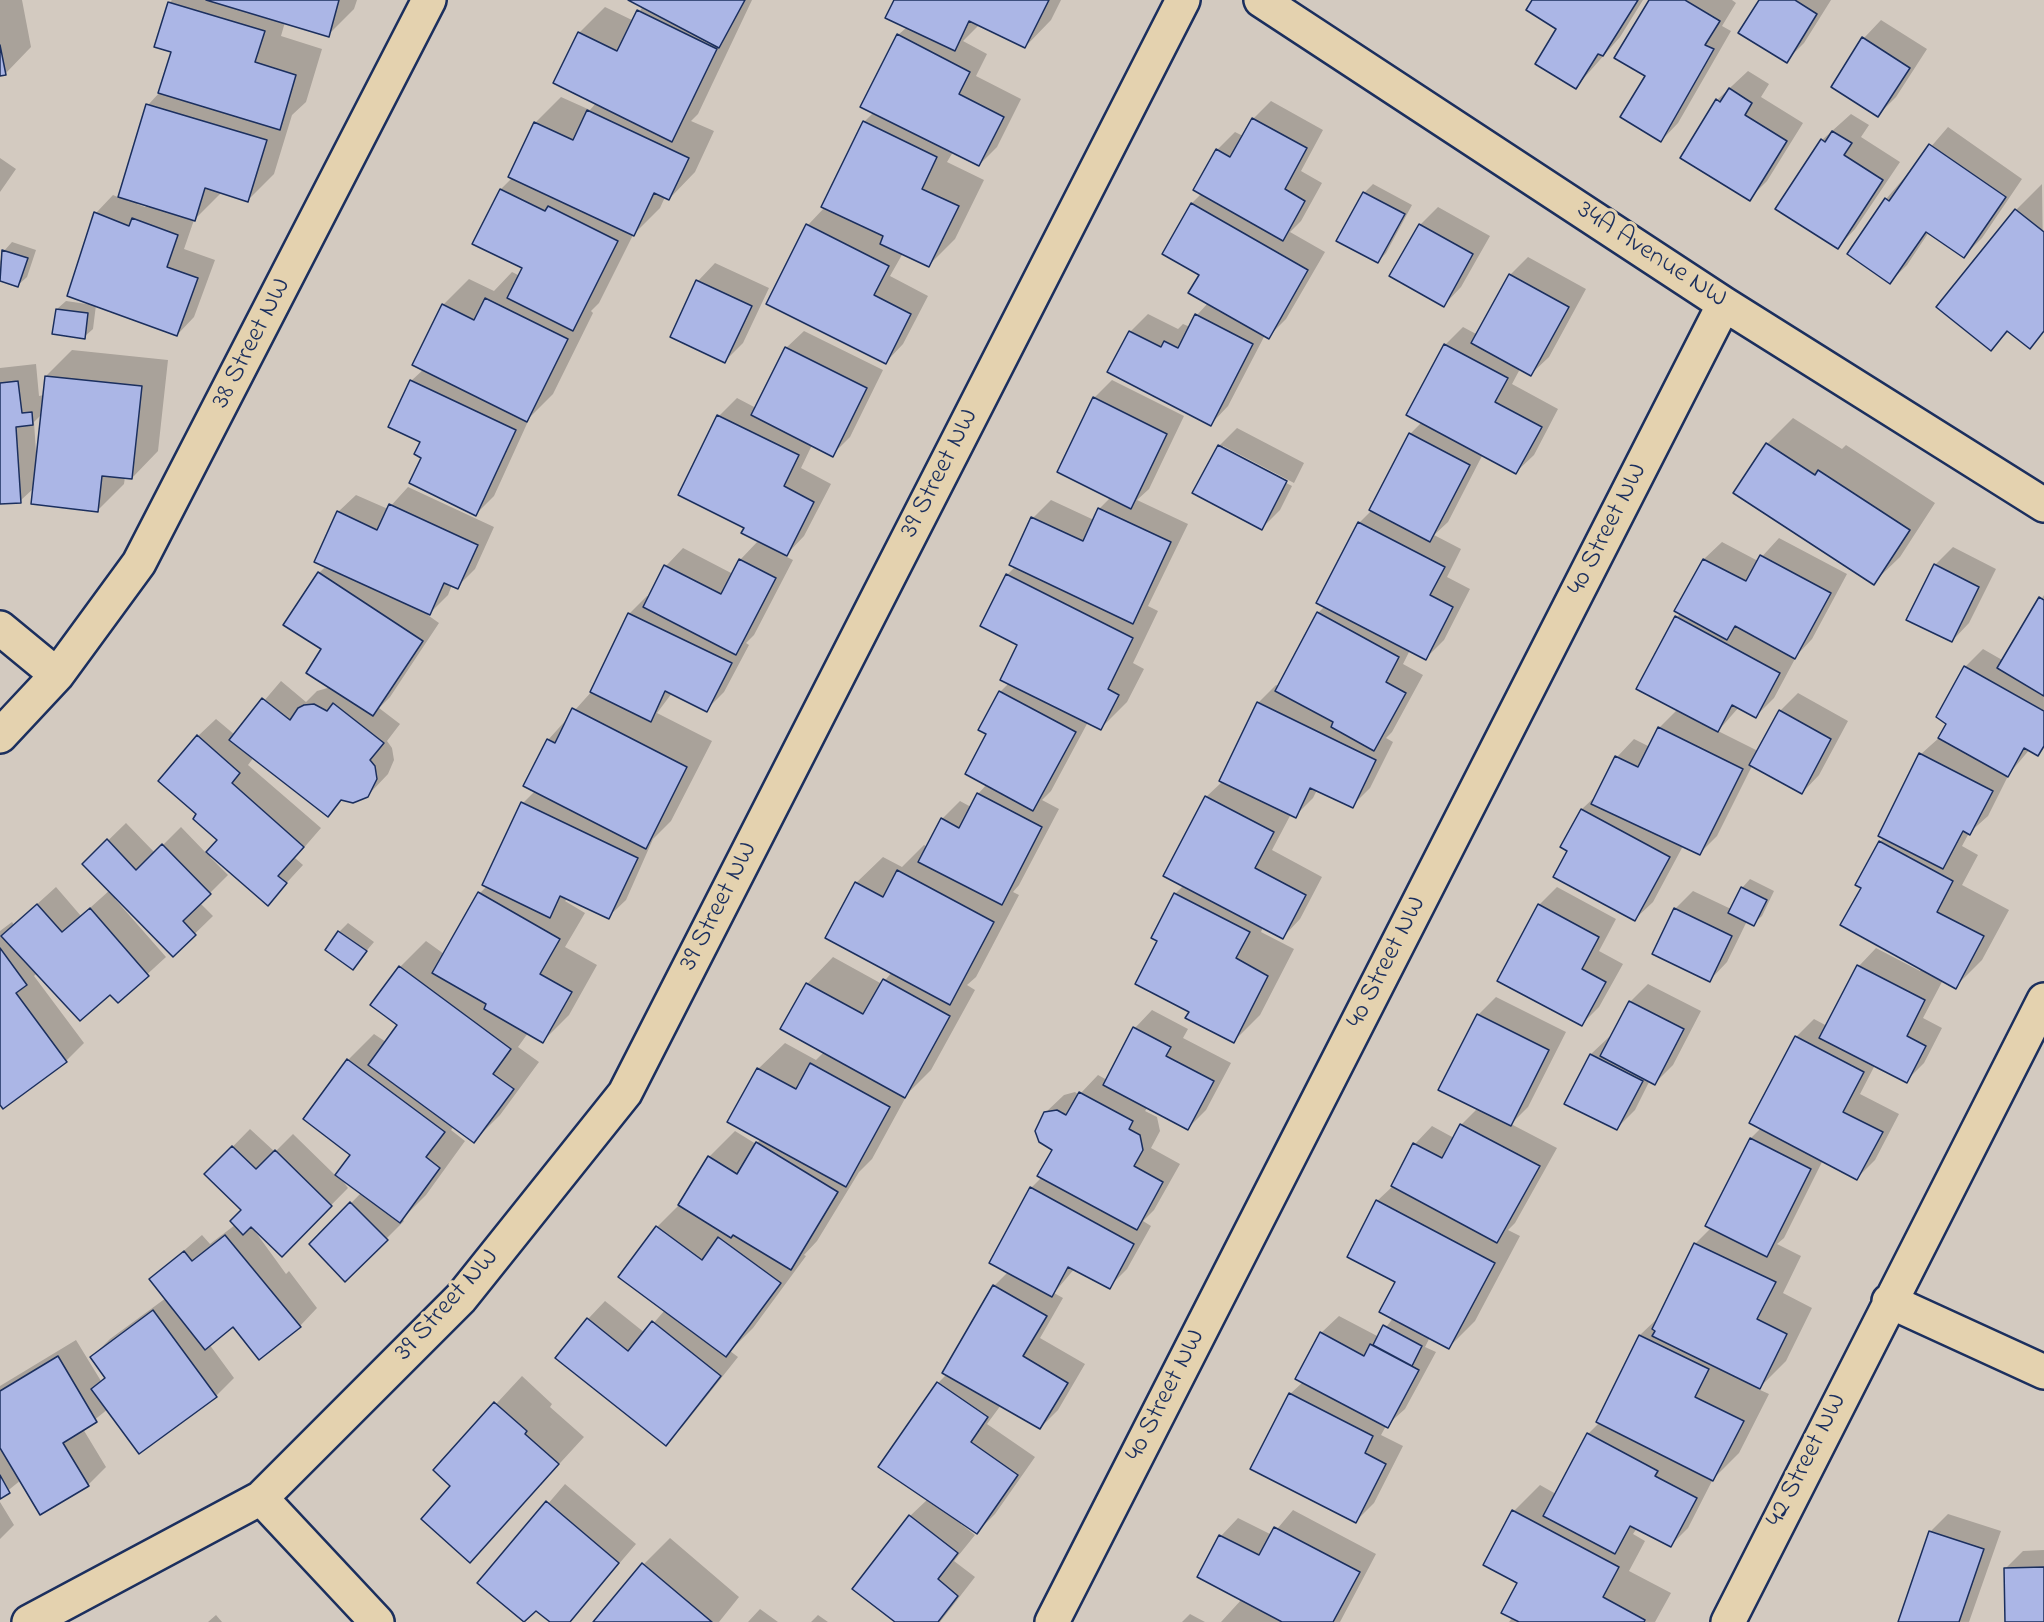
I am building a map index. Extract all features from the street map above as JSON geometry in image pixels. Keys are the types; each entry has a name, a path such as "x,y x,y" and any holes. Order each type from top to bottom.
{"street":[{"name":"38 Street NW","path":"0,736 57,675 139,563 429,0"},
{"name":"39 Street NW","path":"29,1622 261,1498 461,1298 625,1094 1183,0"},
{"name":"34A Avenue NW","path":"1261,0 1724,304 2044,505"},
{"name":"40 Street NW","path":"1052,1622 1724,304"},
{"path":"0,628 57,675"},
{"name":"42 Street NW","path":"1728,1622 1889,1301 2044,1000"},
{"path":"1889,1301 2044,1372"},
{"path":"261,1498 377,1622"}],"building":[{"path":"206,0 339,0 329,37"},
{"path":"628,0 745,0 719,48"},
{"path":"894,0 1049,0 1025,48 969,21 955,51 885,18"},
{"path":"1532,0 1638,0 1603,56 1598,54 1576,89 1535,64 1556,29 1526,10"},
{"path":"1649,0 1685,0 1720,21 1705,45 1714,49 1661,142 1620,117 1645,76 1614,58"},
{"path":"1759,0 1795,0 1817,14 1787,63 1738,33"},
{"path":"168,2 265,31 255,62 296,75 280,130 158,93 171,52 154,47"},
{"path":"637,10 717,49 672,142 553,83 578,32 617,51"},
{"path":"897,34 970,72 959,94 1004,117 979,166 860,107"},
{"path":"1862,37 1910,68 1878,117 1831,87"},
{"path":"0,45 6,75 0,76"},
{"path":"1729,88 1752,103 1745,115 1787,141 1750,201 1680,158 1716,99 1720,102"},
{"path":"146,104 267,140 248,202 205,188 195,221 118,197"},
{"path":"587,110 689,158 669,200 654,193 634,236 508,177 534,122 573,140"},
{"path":"1252,118 1307,148 1285,189 1305,201 1283,241 1193,190 1216,149 1230,157"},
{"path":"863,121 937,157 922,189 959,206 929,267 880,244 883,236 821,207"},
{"path":"1832,131 1852,143 1844,155 1883,180 1838,249 1775,209 1821,139 1825,142"},
{"path":"1929,144 2006,197 1964,258 1926,232 1890,284 1847,254 1885,198 1889,201"},
{"path":"500,189 545,211 548,206 618,241 573,331 507,298 522,268 472,244"},
{"path":"1363,192 1405,214 1378,263 1336,241"},
{"path":"1191,203 1308,270 1269,339 1188,293 1199,275 1162,254"},
{"path":"2015,209 2044,232 2044,331 2030,349 2007,331 1991,351 1936,307"},
{"path":"94,212 129,226 132,218 178,235 167,267 198,278 177,336 67,296"},
{"path":"806,224 889,266 874,295 911,314 886,364 766,304"},
{"path":"1419,224 1473,254 1444,307 1389,276"},
{"path":"2,250 28,258 18,287 0,281"},
{"path":"1509,274 1569,307 1531,376 1471,343"},
{"path":"696,280 752,306 725,363 670,337"},
{"path":"485,298 568,339 527,422 412,365 442,304 474,320"},
{"path":"56,309 88,313 85,339 52,334"},
{"path":"1195,314 1253,344 1211,426 1107,372 1129,331 1161,347 1164,341 1178,348"},
{"path":"1444,344 1508,378 1495,402 1542,427 1516,474 1406,415"},
{"path":"785,347 867,388 833,457 751,415"},
{"path":"45,376 142,386 132,479 102,476 98,512 31,504"},
{"path":"410,380 516,430 476,516 409,483 421,458 414,454 420,442 388,427"},
{"path":"18,381 22,413 32,412 33,425 16,427 21,503 0,504 0,383"},
{"path":"1093,397 1167,434 1131,509 1057,472"},
{"path":"717,415 799,455 784,486 814,502 787,556 741,533 744,528 678,495"},
{"path":"1409,433 1470,465 1430,542 1369,510"},
{"path":"1766,443 1815,475 1818,470 1910,530 1874,585 1733,493"},
{"path":"1218,445 1287,481 1262,530 1192,493"},
{"path":"389,504 478,545 458,589 444,583 430,615 314,562 337,511 377,530"},
{"path":"1098,508 1171,542 1133,624 1009,565 1031,517 1083,541"},
{"path":"1358,522 1445,567 1430,595 1453,607 1426,660 1316,603"},
{"path":"1760,555 1831,593 1795,659 1735,626 1727,640 1674,611 1703,559 1746,581"},
{"path":"739,559 776,578 736,655 643,607 664,565 721,594"},
{"path":"1934,564 1979,587 1952,642 1906,620"},
{"path":"318,572 423,641 373,716 306,673 321,649 283,625"},
{"path":"1006,574 1133,638 1108,689 1119,695 1101,730 1000,680 1017,645 980,626"},
{"path":"2039,597 2044,600 2044,696 1997,668"},
{"path":"1317,612 1399,657 1386,682 1406,693 1374,751 1331,727 1333,722 1275,691"},
{"path":"628,613 732,663 707,712 665,691 651,722 590,692"},
{"path":"1675,616 1780,673 1756,718 1732,705 1718,732 1636,689"},
{"path":"1964,666 2044,711 2044,746 2038,756 2024,748 2008,777 1938,738 1946,724 1936,717"},
{"path":"999,691 1076,732 1033,811 965,774 986,734 978,730"},
{"path":"262,698 290,720 298,708 304,705 314,704 327,711 333,703 384,743 370,760 375,766 377,779 368,797 353,803 341,800 328,817 229,740"},
{"path":"1257,702 1376,760 1353,808 1310,788 1296,818 1219,781"},
{"path":"572,708 687,767 646,849 523,786 547,739 555,743"},
{"path":"1779,710 1831,739 1802,794 1749,765"},
{"path":"1658,727 1743,769 1700,855 1591,804 1615,756 1638,767"},
{"path":"197,735 240,773 232,783 304,847 278,876 287,883 268,906 206,852 217,840 193,819 196,814 158,781"},
{"path":"1919,753 1993,791 1970,835 1963,831 1943,869 1878,836"},
{"path":"977,793 1042,827 1002,905 918,862 941,818 959,828"},
{"path":"1205,796 1274,832 1255,868 1306,895 1283,939 1163,876"},
{"path":"521,802 638,858 609,919 560,896 550,918 482,885"},
{"path":"1581,809 1670,857 1635,921 1553,877 1567,851 1560,847"},
{"path":"107,839 136,870 162,844 211,894 183,921 196,935 173,957 82,864"},
{"path":"1879,841 1953,881 1937,912 1984,936 1956,989 1840,925 1861,888 1855,885"},
{"path":"897,870 994,922 950,1005 825,938 855,882 883,897"},
{"path":"1741,887 1767,900 1754,926 1728,913"},
{"path":"478,892 560,939 540,974 572,992 543,1043 484,1009 486,1004 432,973"},
{"path":"1174,893 1250,932 1236,958 1268,976 1234,1043 1185,1018 1189,1012 1135,984 1157,941 1151,938"},
{"path":"37,904 62,932 90,908 149,976 118,1003 110,995 80,1021 1,936"},
{"path":"1538,904 1599,937 1582,969 1606,982 1582,1026 1497,981"},
{"path":"1674,908 1732,936 1710,982 1652,954"},
{"path":"338,931 367,951 353,970 325,950"},
{"path":"0,948 27,985 16,993 67,1062 3,1109 0,1105"},
{"path":"1857,965 1925,1000 1907,1036 1926,1046 1907,1083 1819,1038"},
{"path":"399,966 511,1049 493,1074 514,1089 474,1143 368,1065 397,1025 370,1005"},
{"path":"883,979 950,1016 905,1098 780,1029 806,983 863,1014"},
{"path":"1629,1001 1684,1029 1655,1085 1600,1056"},
{"path":"1477,1014 1549,1050 1511,1126 1438,1090"},
{"path":"1133,1027 1171,1047 1166,1056 1214,1081 1188,1130 1103,1085"},
{"path":"1795,1036 1864,1072 1843,1112 1883,1132 1857,1180 1749,1123"},
{"path":"1590,1054 1643,1081 1617,1130 1564,1104"},
{"path":"347,1059 445,1132 426,1157 440,1168 400,1223 335,1175 350,1155 303,1119"},
{"path":"810,1063 890,1107 846,1187 727,1122 757,1068 796,1089"},
{"path":"1079,1092 1133,1121 1129,1129 1140,1135 1143,1150 1134,1166 1163,1182 1137,1230 1037,1176 1052,1150 1039,1142 1035,1131 1044,1112 1057,1110 1066,1115"},
{"path":"1460,1124 1540,1166 1497,1243 1391,1186 1413,1143 1442,1158"},
{"path":"1750,1138 1811,1169 1767,1257 1705,1226"},
{"path":"756,1142 838,1192 791,1270 733,1235 731,1238 678,1205 708,1156 737,1174"},
{"path":"232,1146 256,1169 275,1150 332,1206 282,1257 251,1227 243,1235 230,1221 241,1210 204,1174"},
{"path":"1030,1187 1134,1244 1110,1289 1068,1267 1052,1297 989,1263"},
{"path":"1376,1200 1495,1263 1449,1349 1379,1312 1395,1282 1347,1257"},
{"path":"350,1202 388,1240 345,1282 309,1244"},
{"path":"656,1226 702,1260 718,1237 781,1283 726,1357 618,1277"},
{"path":"225,1235 301,1327 259,1360 233,1327 205,1350 149,1279 184,1251 192,1261"},
{"path":"1694,1243 1776,1282 1757,1319 1787,1334 1760,1389 1652,1336 1655,1331 1652,1329"},
{"path":"993,1285 1047,1316 1023,1356 1068,1383 1040,1429 942,1373"},
{"path":"153,1310 217,1397 139,1454 91,1389 105,1378 90,1357"},
{"path":"587,1318 628,1351 652,1321 721,1376 666,1446 555,1358"},
{"path":"1383,1325 1422,1346 1412,1366 1373,1345"},
{"path":"1320,1332 1364,1356 1370,1344 1419,1370 1388,1428 1295,1379"},
{"path":"1639,1335 1709,1369 1695,1397 1744,1421 1713,1481 1596,1422"},
{"path":"58,1356 97,1422 63,1443 89,1486 40,1515 0,1448 0,1391"},
{"path":"937,1382 988,1417 971,1442 1018,1475 977,1534 878,1467"},
{"path":"1289,1393 1373,1436 1365,1453 1386,1464 1356,1523 1250,1469"},
{"path":"494,1402 559,1464 470,1563 421,1519 450,1486 433,1470"},
{"path":"1587,1433 1658,1471 1655,1476 1697,1498 1671,1547 1630,1526 1615,1554 1543,1516"},
{"path":"0,1475 10,1493 0,1499"},
{"path":"546,1501 619,1563 570,1622 550,1622 536,1611 524,1622 477,1583"},
{"path":"1512,1510 1619,1567 1603,1597 1645,1620 1644,1622 1519,1622 1501,1613 1517,1583 1483,1565"},
{"path":"909,1515 958,1553 938,1579 958,1596 938,1622 895,1622 852,1589"},
{"path":"1274,1527 1360,1572 1333,1622 1282,1622 1197,1577 1219,1535 1259,1555"},
{"path":"1929,1531 1984,1549 1959,1622 1898,1622"},
{"path":"642,1563 712,1622 593,1622"},
{"path":"2044,1567 2044,1622 2005,1622 2004,1568"}]}
